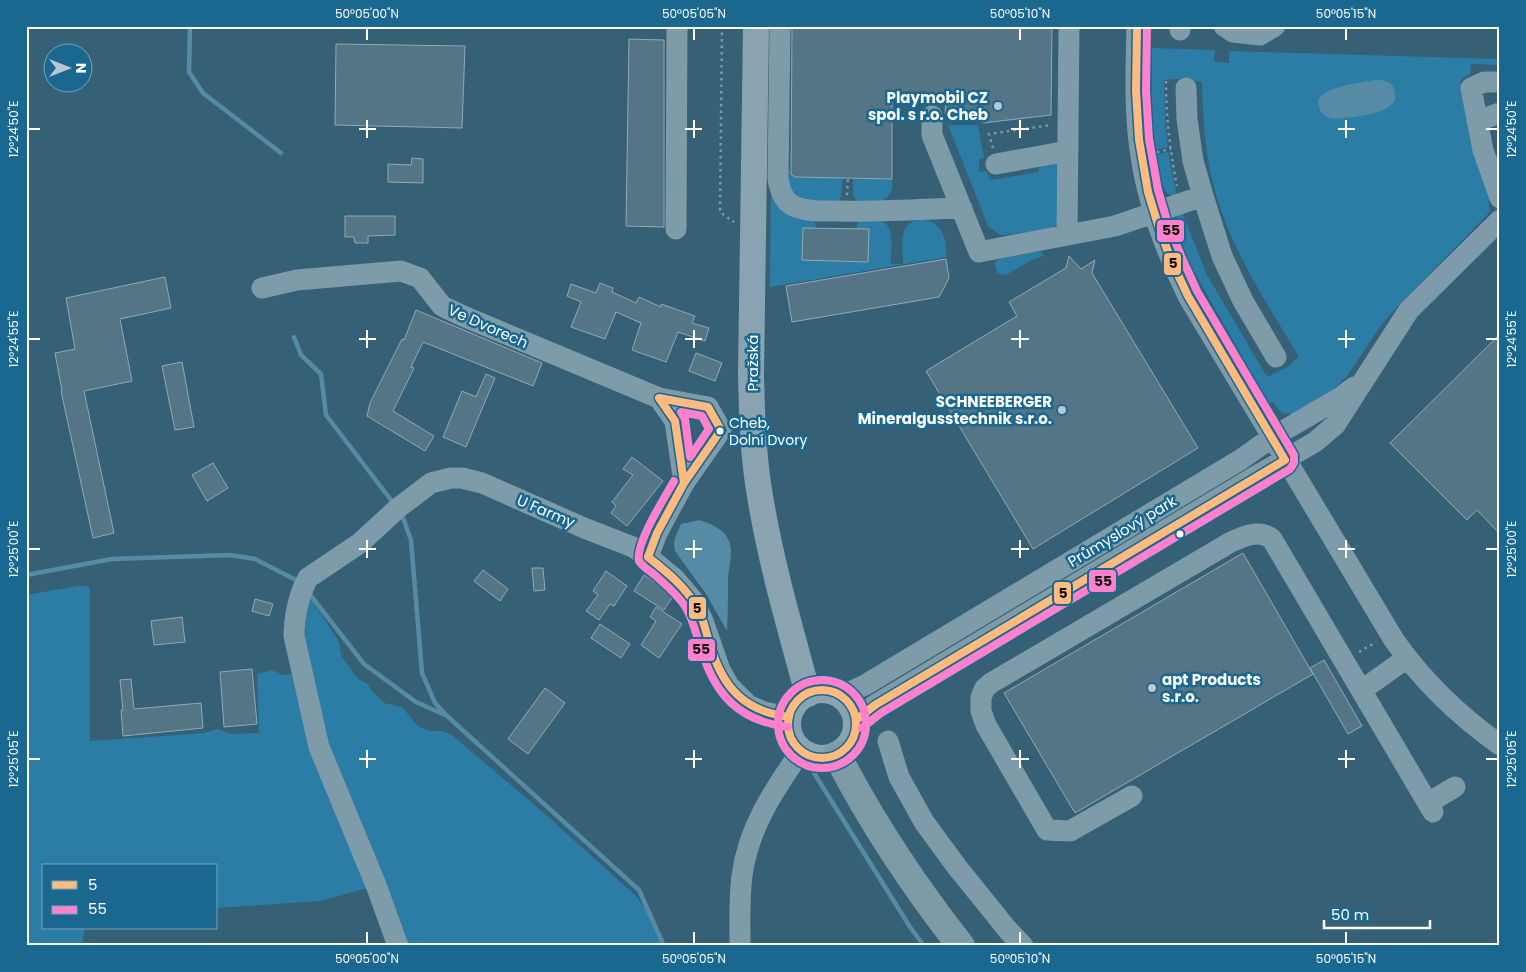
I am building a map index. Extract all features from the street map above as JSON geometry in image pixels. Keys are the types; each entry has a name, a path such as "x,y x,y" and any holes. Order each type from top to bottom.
{"highway":[{"path":"836,755 858,796 896,858 934,912 961,946"}],"main road":[{"name":"Pražská","path":"756,26 751,374 753,425 760,494 768,537 808,694"},
{"path":"825,691 841,696 853,711 856,720 852,741 836,755 827,758 809,756 794,744 790,736 789,717 793,708 799,700 808,694 825,691"}],"street":[{"path":"676,228 677,26"},
{"path":"780,26 778,179 780,190 787,202 795,207 809,210 862,212 962,208"},
{"path":"1067,235 1069,26"},
{"path":"1137,26 1136,98 1146,187 1165,247 1188,296 1386,628 1423,679 1452,706 1500,745"},
{"path":"1224,26 1232,32 1260,35 1275,26"},
{"path":"1500,82 1484,82 1471,88 1477,121 1492,151 1500,198"},
{"path":"1186,88 1187,119 1193,161 1222,256 1243,301 1276,357"},
{"path":"1477,121 1500,113"},
{"path":"932,116 932,135 979,252 1116,226 1203,196"},
{"path":"996,164 1068,151"},
{"name":"Průmyslový park","path":"856,720 864,712 892,694 1316,442 1334,424 1410,310 1500,220"},
{"name":"Ve Dvorech","path":"262,288 297,280 401,271 420,278 442,306 463,316 659,398 708,407 721,430 684,483 657,533 648,556"},
{"name":"Průmyslový park","path":"841,696 864,685 1240,460 1271,438 1341,397 1363,380"},
{"path":"659,398 675,421 684,483"},
{"name":"U Farmy","path":"398,946 376,885 319,748 294,636 297,610 308,578 360,543 398,508 431,483 462,478 482,483 633,547 648,556 680,585 695,604 720,670 729,686 748,705 764,712 789,717"},
{"path":"1132,796 1070,831 1047,830 986,725 980,704 982,692 991,683 1238,539 1259,534 1272,538 1431,808 1455,787"},
{"path":"1362,690 1407,658"},
{"path":"888,741 899,777 924,822 1007,929 1023,946"},
{"path":"740,946 742,876 750,842 770,796 801,750"}],"path":[{"path":"722,26 720,212 740,226"},
{"path":"996,164 989,134 1055,124"},
{"path":"1141,155 1175,148"},
{"path":"1359,652 1378,641"}],"shaded area":[{"path":"1152,48 1215,50 1214,62 1229,63 1229,51 1500,59 1500,65 1471,64 1470,74 1460,82 1476,154 1491,200 1488,201 1489,213 1395,309 1380,327 1347,376 1332,391 1292,414 1283,413 1273,402 1269,404 1191,266 1174,227 1176,218 1182,212 1207,275 1267,377 1291,365 1299,357 1242,258 1223,216 1216,195 1207,153 1202,82 1192,81 1191,78 1164,80 1168,147 1155,150 1152,112"},
{"path":"1375,80 1388,82 1393,87 1395,100 1387,108 1372,114 1341,118 1329,118 1320,111 1318,100 1328,91"},
{"path":"948,125 978,125 984,158 979,159 979,172 986,171 990,180 1039,172 1038,162 1059,162 1057,224 1052,229 1006,235 1000,235 988,226"},
{"path":"1168,152 1177,196 1167,192 1163,187 1159,174 1156,154"},
{"path":"789,167 791,174 798,178 843,178 841,197 838,201 799,201 787,187"},
{"path":"853,179 892,179 892,187 887,197 882,200 857,202 853,195"},
{"path":"771,182 815,223 816,228 803,228 802,260 868,262 856,229 858,222 864,218 880,220 889,228 892,239 891,264 903,264 902,244 906,227 914,221 924,219 938,226 944,235 947,257 770,287"},
{"path":"1040,251 1043,256 1006,275 997,273 995,263 999,259"},
{"path":"700,520 720,529 730,543 727,631 706,594 674,547 681,524"},
{"path":"78,586 88,586 90,589 90,741 204,733 218,729 231,734 259,733 257,674 272,670 283,675 291,674 313,752 368,888 319,901 218,908 218,864 42,864 42,930 85,930 82,946 26,946 26,595"},
{"path":"311,599 338,640 342,657 358,679 368,684 384,703 402,707 421,728 431,731 442,731 452,735 545,814 635,895 646,910 661,946 406,946 334,764 304,645 306,616"}],"building":[{"name":"Playmobil CZ spol. s r.o. Cheb","path":"792,26 1052,26 1051,115 983,123 983,115 945,114 946,99 892,98 892,179 795,177 791,174"},
{"path":"629,39 664,40 664,227 626,226"},
{"path":"336,44 465,46 462,128 335,125"},
{"path":"412,158 423,159 423,183 388,182 388,164 411,165"},
{"path":"345,216 395,216 395,235 368,236 368,243 355,243 354,237 345,237"},
{"path":"803,228 869,229 868,262 802,260"},
{"name":"SCHNEEBERGER Mineralgusstechnik s.r.o.","path":"1069,256 1081,269 1095,260 1092,273 1198,448 1033,549 926,371 1017,316 1009,302 1066,268"},
{"path":"946,259 949,278 939,297 792,322 786,286"},
{"path":"165,277 171,308 120,319 132,381 84,391 114,533 93,538 61,391 55,353 75,349 66,298"},
{"path":"600,283 613,288 612,292 636,303 639,297 661,307 661,304 695,316 692,323 709,328 705,341 678,332 666,362 632,350 641,323 616,312 605,339 571,327 581,302 567,296 571,284 596,293"},
{"path":"416,310 542,363 533,386 423,342 411,367 414,368 393,411 434,436 425,451 367,416 370,403 402,339 404,340"},
{"path":"1500,334 1500,534 1477,510 1467,520 1390,443"},
{"path":"696,353 722,363 715,381 689,371"},
{"path":"182,362 194,427 175,430 162,366"},
{"path":"486,374 495,378 466,447 443,437 462,391 476,397"},
{"path":"632,457 663,481 627,526 611,513 616,506 612,502 633,475 623,469"},
{"path":"213,463 228,488 207,501 192,475"},
{"name":"apt Products s.r.o.","path":"1243,553 1313,674 1075,813 1004,693"},
{"path":"532,568 543,568 545,590 534,591"},
{"path":"483,570 508,589 500,601 474,581"},
{"path":"606,571 627,586 614,606 610,604 599,620 586,611 598,595 593,591"},
{"path":"644,575 669,591 673,596 664,610 634,591"},
{"path":"255,599 273,604 269,616 252,611"},
{"path":"656,607 682,624 659,658 641,645 656,621 650,617"},
{"path":"182,617 185,642 154,645 151,621"},
{"path":"600,624 630,644 621,658 591,638"},
{"path":"1324,660 1362,726 1348,734 1310,668"},
{"path":"252,669 257,724 224,727 220,672"},
{"path":"131,679 134,709 201,703 203,728 123,736 120,680"},
{"path":"545,688 565,703 528,754 508,739"}],"waterway":[{"path":"190,26 189,72 203,93 281,153"},
{"path":"294,337 301,355 321,374 326,415 394,504"},
{"path":"402,515 411,540 422,673 435,703 639,890 664,946"},
{"path":"26,575 112,559 230,555 255,559 300,582"},
{"path":"308,592 364,664 416,702 443,714"},
{"path":"814,773 910,927 924,946"}],"transit line":[{"name":"5","path":"856,720 875,705 1285,460 1188,296 1159,228 1148,192 1139,140 1136,91 1137,26"},
{"name":"55","path":"862,728 881,713 1290,469 1294,463 1294,455 1197,291 1168,224 1158,190 1149,139 1146,91 1147,26"},
{"name":"5","path":"659,398 708,407 721,430 684,483 675,421 659,398"},
{"name":"55","path":"681,412 702,416 709,429 690,457 685,419 681,412"},
{"name":"55","path":"674,481 646,532 639,553 639,561 671,590 685,606 714,680 731,703 756,719 788,727"},
{"name":"5","path":"684,483 657,533 648,557 676,580 693,601 702,618 715,660 721,674 729,685 748,703 773,714 789,717"},
{"name":"55","path":"822,680 839,684 853,693 862,707 866,724 862,741 853,755 839,764 822,768 805,764 791,755 782,741 778,724 782,707 791,693 805,684 822,680"},
{"name":"5","path":"822,690 835,693 846,700 853,711 856,724 853,737 846,748 835,755 822,758 809,755 798,748 791,737 788,724 791,711 798,700 809,693 822,690"}],"place":[{"name":"Playmobil CZ spol. s r.o. Cheb","path":"998,106"},
{"name":"SCHNEEBERGER Mineralgusstechnik s.r.o.","path":"1062,410"},
{"name":"Cheb, Dolní Dvory","path":"720,431"},
{"name":"apt Products s.r.o.","path":"1152,688"}]}
